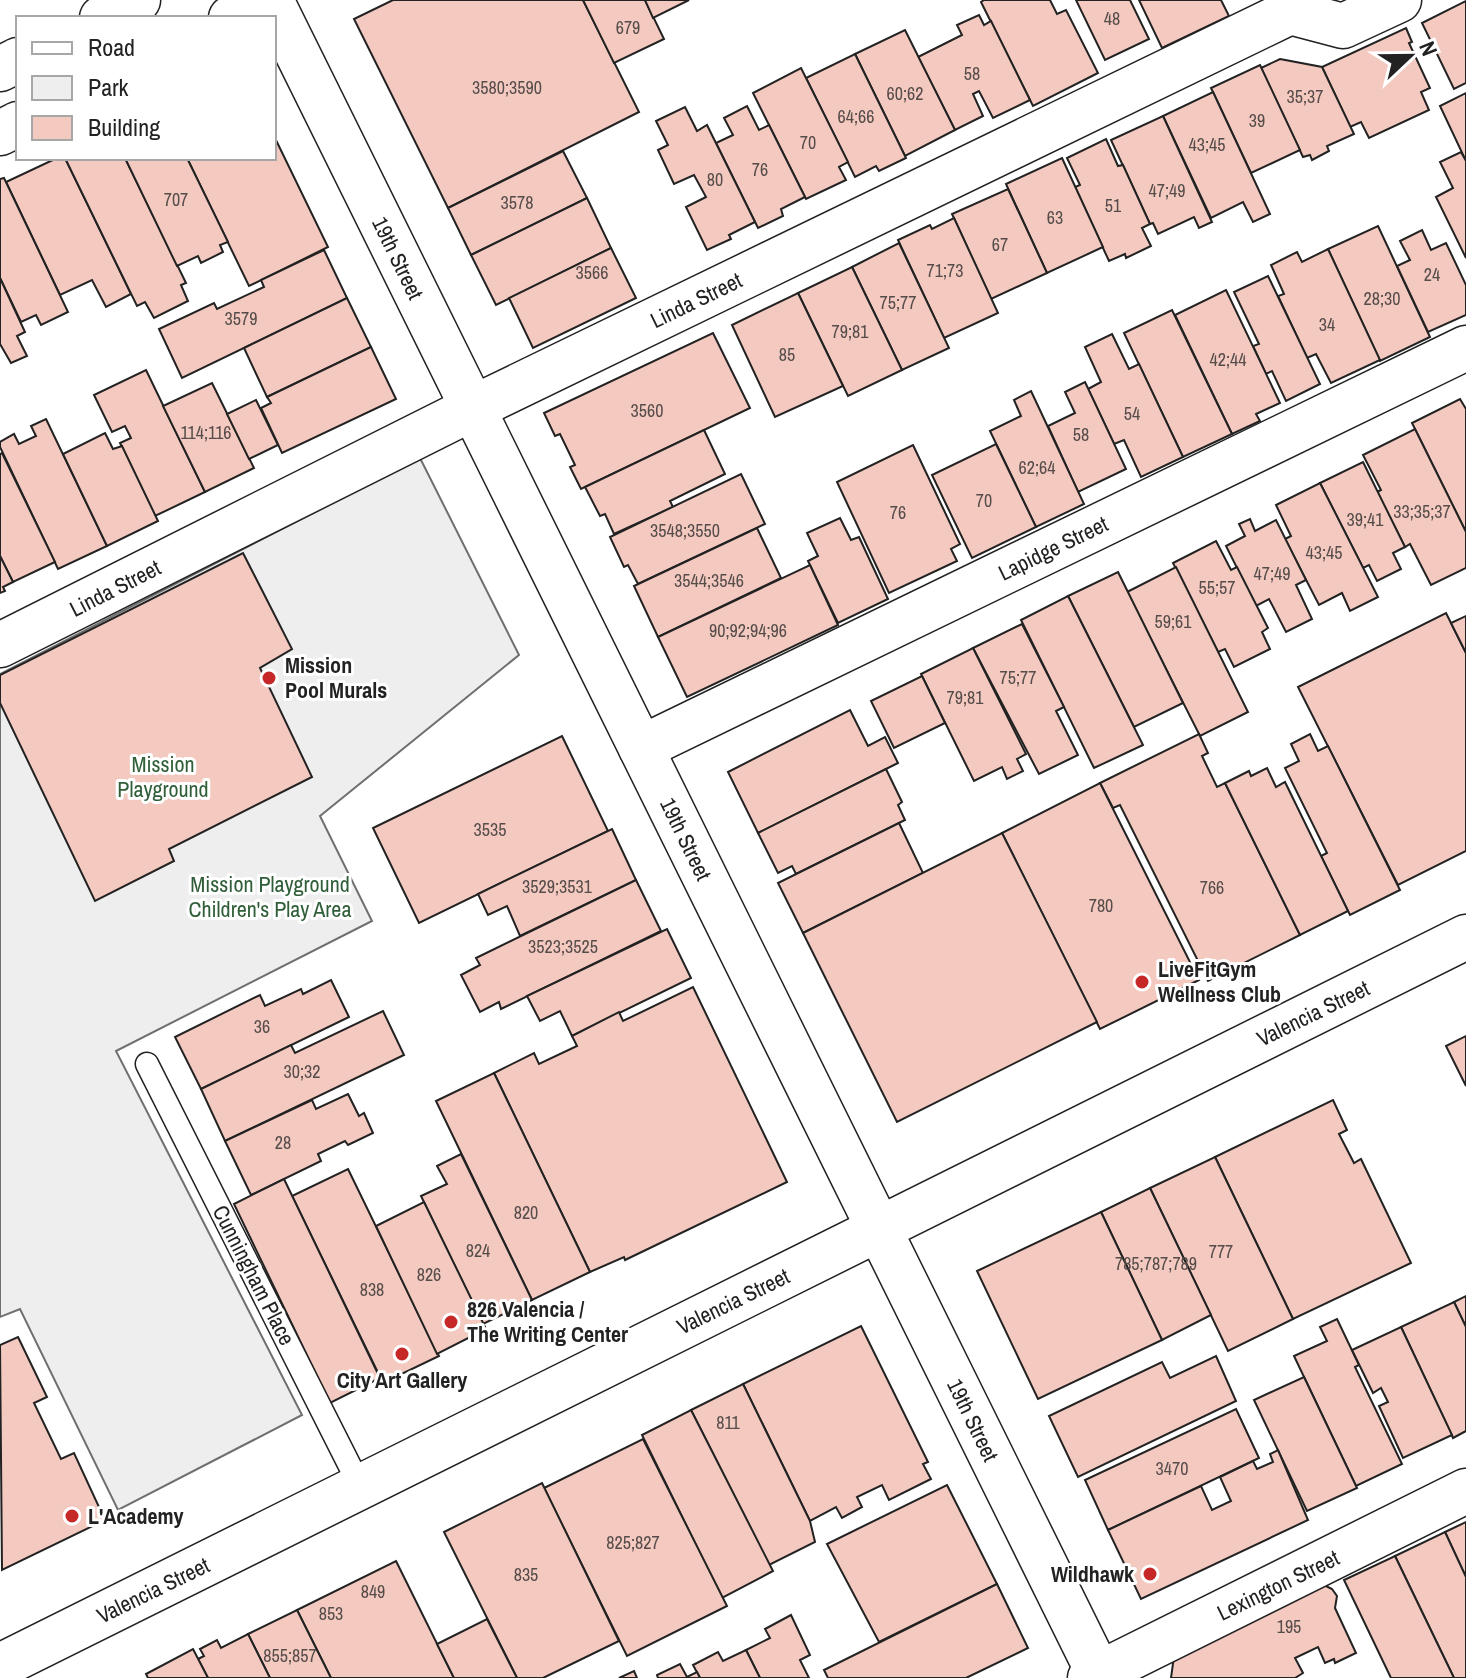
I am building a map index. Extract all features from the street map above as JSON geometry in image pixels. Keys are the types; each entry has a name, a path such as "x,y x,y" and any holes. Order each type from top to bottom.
{"street":[{"path":"106,16 138,0"},
{"path":"235,16 269,0"},
{"name":"19th Street","path":"269,0 641,748 1096,1677"},
{"name":"Linda Street","path":"0,645 471,409 1290,12 1343,26 1399,0"},
{"name":"Lapidge Street","path":"641,748 1466,348"},
{"name":"Valencia Street","path":"0,1666 1466,937"},
{"name":"Lexington Street","path":"1096,1677 1466,1491"}],"lane":[{"name":"Cunningham Place","path":"147,1064 360,1486"}],"green space":[{"name":"Mission Playground","path":"420,458 519,655 320,816 372,921 116,1051 302,1415 118,1510 20,1309 0,1317 0,674"}],"building":[{"path":"393,0 583,0 639,112 448,208 354,19"},
{"path":"583,0 645,0 664,39 614,63"},
{"path":"645,0 689,0 653,18"},
{"path":"1050,0 1057,14 1066,10 1098,73 1033,106 981,2"},
{"path":"1076,0 1130,0 1149,39 1105,60"},
{"path":"1139,0 1221,0 1229,16 1162,48"},
{"path":"1466,1 1466,83 1454,89 1422,23"},
{"path":"979,15 984,25 991,21 1030,100 993,118 979,91 973,94 983,116 955,130 918,57 962,35 957,25"},
{"path":"1406,28 1412,42 1409,43 1430,88 1421,92 1429,110 1369,138 1361,122 1350,127 1322,67"},
{"path":"905,30 955,130 905,156 855,54"},
{"path":"855,54 906,158 879,171 876,166 855,177 806,78"},
{"path":"1280,59 1322,67 1354,134 1327,146 1329,151 1312,160 1310,155 1303,157 1261,68"},
{"path":"1260,65 1300,150 1251,173 1211,88"},
{"path":"801,68 848,162 839,167 846,180 806,199 753,93"},
{"path":"1213,92 1270,214 1253,222 1243,202 1211,218 1163,116"},
{"path":"1466,93 1466,161 1440,106"},
{"path":"747,106 759,130 769,125 805,197 781,209 783,216 758,228 716,143 733,135 724,118"},
{"path":"685,107 697,131 707,125 755,222 729,235 731,239 707,250 686,207 706,197 694,175 674,184 658,150 668,145 656,121"},
{"path":"1163,116 1212,222 1199,228 1194,217 1158,234 1153,223 1150,224 1111,140"},
{"path":"1106,139 1118,166 1123,165 1150,224 1142,228 1151,246 1126,258 1125,254 1109,261 1075,187 1080,185 1067,158"},
{"path":"276,140 328,247 249,286 188,160 276,160"},
{"path":"563,151 587,198 471,255 448,208"},
{"path":"1461,152 1466,161 1466,258 1436,197 1453,188 1440,162"},
{"path":"1062,158 1103,247 1047,273 1006,184"},
{"path":"53,160 66,160 131,294 106,307 92,280 60,295 6,182"},
{"path":"66,160 126,160 186,283 181,285 188,301 154,318 145,302 137,306"},
{"path":"126,160 188,160 228,242 220,245 223,252 201,263 198,256 177,266"},
{"path":"4,178 68,312 41,325 36,315 21,322 0,278 0,179"},
{"path":"1008,189 1047,273 991,299 952,214"},
{"path":"587,198 611,248 496,305 471,255"},
{"path":"954,218 998,313 944,338 898,240"},
{"path":"1378,226 1430,337 1380,361 1328,249"},
{"path":"1422,230 1431,250 1446,243 1466,285 1466,315 1428,332 1397,266 1410,260 1400,241"},
{"path":"899,243 949,348 902,370 852,267"},
{"path":"611,248 636,298 533,348 509,298"},
{"path":"1328,249 1380,360 1331,383 1316,354 1307,358 1278,296 1284,294 1271,265 1297,252 1302,262"},
{"path":"324,250 347,298 182,378 159,329 214,303 217,309 264,287 261,280"},
{"path":"852,267 902,370 848,396 798,293"},
{"path":"1268,276 1320,384 1286,401 1272,371 1266,374 1253,346 1259,344 1234,292"},
{"path":"0,278 25,332 17,336 27,356 11,363 0,344"},
{"path":"1226,290 1280,403 1256,414 1260,421 1232,434 1175,315"},
{"path":"798,293 843,386 775,417 732,325"},
{"path":"347,298 371,347 267,397 244,348"},
{"path":"1172,310 1232,434 1183,457 1124,333"},
{"path":"713,333 750,408 581,489 570,467 575,465 560,434 555,436 544,413"},
{"path":"1112,334 1129,369 1139,364 1183,457 1141,477 1124,440 1114,444 1088,389 1101,382 1085,347"},
{"path":"371,347 396,399 282,453 261,408 271,403 267,397"},
{"path":"146,370 205,492 155,516 120,443 131,438 125,426 112,432 94,395"},
{"path":"1085,382 1126,469 1078,492 1048,426 1075,413 1065,392"},
{"path":"212,383 254,468 205,492 163,406"},
{"path":"1031,391 1084,504 1036,527 990,431 1021,416 1014,400"},
{"path":"1460,399 1466,409 1466,532 1412,423"},
{"path":"256,400 278,445 249,459 227,414"},
{"path":"46,419 107,546 58,569 0,447 0,442 14,434 19,444 36,436 31,426"},
{"path":"1415,429 1466,532 1466,568 1431,585 1410,544 1405,547 1377,492 1381,490 1363,455"},
{"path":"704,430 725,474 670,501 673,507 614,534 605,514 600,516 585,487"},
{"path":"105,433 113,449 122,446 158,521 107,546 63,454"},
{"path":"996,444 1036,527 972,558 932,475"},
{"path":"913,445 960,544 951,549 957,561 889,593 837,482"},
{"path":"2,453 55,562 13,582 0,556"},
{"path":"1363,462 1405,547 1393,553 1401,569 1377,581 1369,565 1363,568 1320,483"},
{"path":"741,474 765,524 638,584 628,565 624,567 610,537"},
{"path":"1320,483 1378,597 1350,611 1342,593 1319,605 1285,539 1291,536 1276,505"},
{"path":"840,518 851,540 859,537 888,599 838,623 808,561 818,556 807,533"},
{"path":"1250,519 1255,531 1276,520 1306,580 1296,585 1312,619 1286,632 1269,599 1256,606 1226,546 1245,536 1239,524"},
{"path":"757,528 781,578 658,637 634,586"},
{"path":"1216,541 1231,570 1237,567 1268,628 1262,632 1270,649 1234,667 1225,649 1218,652 1173,563"},
{"path":"243,553 292,649 260,668 312,777 169,849 174,861 95,901 0,703 0,675"},
{"path":"0,556 13,582 3,587 5,591 0,593"},
{"path":"810,565 838,625 687,697 658,637"},
{"path":"1176,567 1248,712 1200,736 1127,592"},
{"path":"1118,572 1183,703 1134,727 1068,596"},
{"path":"1068,596 1143,745 1094,768 1021,620"},
{"path":"1446,613 1466,653 1466,851 1398,885 1298,687"},
{"path":"1466,616 1466,653 1451,623"},
{"path":"1022,624 1064,707 1056,711 1078,755 1039,774 973,648"},
{"path":"973,648 1026,754 1017,759 1023,771 1007,779 1002,767 974,781 921,674"},
{"path":"922,676 945,723 894,748 871,701"},
{"path":"850,710 868,746 885,737 898,763 758,833 728,772"},
{"path":"1199,734 1208,753 1202,756 1217,787 1225,783 1300,935 1208,981 1120,805 1113,808 1100,783"},
{"path":"1310,734 1318,751 1328,746 1400,890 1350,915 1321,856 1327,853 1285,768 1299,761 1291,744"},
{"path":"562,736 608,831 419,923 373,828"},
{"path":"1267,768 1276,787 1285,782 1348,911 1300,935 1225,783 1249,771 1251,776"},
{"path":"886,769 902,802 898,805 905,820 796,874 792,866 778,873 758,833"},
{"path":"1100,783 1199,980 1100,1029 1002,833"},
{"path":"899,823 923,873 803,933 778,883"},
{"path":"612,829 636,880 520,936 507,906 488,915 478,894"},
{"path":"1002,833 1097,1022 897,1122 803,933"},
{"path":"636,880 661,931 501,1009 499,1002 480,1012 461,975 480,965 476,958"},
{"path":"667,929 691,978 572,1036 560,1011 540,1021 527,996"},
{"path":"331,980 349,1017 201,1089 175,1037 260,995 265,1006 301,989 303,994"},
{"path":"693,987 787,1182 625,1260 624,1257 590,1272 494,1073 534,1053 539,1064 577,1046 572,1036 619,1012 623,1021"},
{"path":"383,1011 404,1055 225,1141 201,1089 291,1045 295,1053"},
{"path":"1466,1036 1466,1086 1446,1046"},
{"path":"494,1073 590,1272 532,1300 436,1101"},
{"path":"348,1094 359,1116 364,1113 373,1133 348,1145 345,1141 318,1154 321,1161 251,1195 225,1141 312,1100 316,1109"},
{"path":"1333,1100 1347,1130 1339,1134 1354,1163 1361,1159 1411,1263 1293,1319 1215,1157"},
{"path":"461,1154 532,1300 483,1324 421,1196 447,1184 437,1166"},
{"path":"1215,1157 1293,1319 1228,1351 1150,1188"},
{"path":"348,1169 439,1356 383,1383 292,1196"},
{"path":"284,1179 380,1378 330,1403 234,1204"},
{"path":"1150,1188 1211,1315 1162,1340 1101,1212"},
{"path":"424,1202 486,1329 437,1354 376,1226"},
{"path":"1101,1212 1162,1340 1038,1399 977,1271"},
{"path":"1466,1296 1466,1327 1454,1302"},
{"path":"1454,1302 1466,1327 1466,1431 1453,1438 1401,1327"},
{"path":"1337,1319 1359,1365 1355,1367 1402,1464 1356,1486 1294,1356 1327,1341 1320,1327"},
{"path":"861,1326 928,1462 923,1464 931,1479 889,1500 882,1485 857,1497 862,1507 842,1518 836,1507 810,1521 743,1384"},
{"path":"1401,1327 1452,1435 1403,1458 1379,1406 1388,1402 1381,1388 1373,1393 1352,1350"},
{"path":"18,1337 47,1397 34,1403 61,1459 74,1453 105,1520 2,1570 0,1345"},
{"path":"1216,1356 1236,1401 1078,1477 1049,1416 1162,1362 1170,1378"},
{"path":"1304,1377 1357,1488 1307,1511 1254,1400"},
{"path":"743,1384 810,1521 815,1542 769,1565 691,1410"},
{"path":"1236,1409 1259,1458 1108,1530 1085,1480"},
{"path":"691,1410 773,1571 722,1598 642,1435"},
{"path":"643,1439 727,1606 627,1656 544,1488"},
{"path":"1278,1450 1308,1520 1141,1599 1108,1530 1201,1486 1212,1510 1231,1501 1220,1477 1253,1461 1257,1469 1273,1462 1270,1454"},
{"path":"542,1483 619,1641 543,1678 517,1678 444,1532"},
{"path":"947,1485 997,1584 879,1642 827,1544"},
{"path":"1466,1522 1466,1577 1445,1532"},
{"path":"1445,1532 1466,1577 1466,1678 1454,1678 1395,1556"},
{"path":"1395,1556 1454,1678 1391,1678 1344,1580"},
{"path":"396,1561 454,1678 331,1678 297,1610"},
{"path":"997,1584 1028,1648 966,1678 828,1678 824,1670"},
{"path":"1324,1585 1337,1596 1335,1608 1356,1653 1335,1663 1334,1659 1325,1663 1318,1647 1295,1658 1303,1673 1295,1678 1171,1678 1174,1656"},
{"path":"297,1610 331,1678 270,1678 248,1634"},
{"path":"791,1615 810,1655 800,1660 809,1678 760,1678 746,1650 770,1638 765,1629"},
{"path":"487,1619 517,1678 454,1678 437,1644"},
{"path":"248,1634 270,1678 208,1678 198,1659 204,1656 200,1649 217,1640 221,1648"},
{"path":"193,1649 208,1678 148,1678 146,1674"},
{"path":"746,1650 760,1678 700,1678 693,1665 718,1652 723,1661"},
{"path":"680,1664 687,1677 697,1672 700,1678 658,1678 657,1675"},
{"path":"634,1671 637,1678 619,1678"}],"place":[{"name":"Mission Pool Murals","path":"269,678"},
{"name":"LiveFitGym Wellness Club","path":"1142,982"},
{"name":"826 Valencia / The Writing Center","path":"451,1322"},
{"name":"City Art Gallery","path":"402,1354"},
{"name":"L'Academy","path":"72,1516"},
{"name":"Wildhawk","path":"1150,1574"}],"park label":[{"name":"Mission Playground Children's Play Area","path":"270,896"}]}
